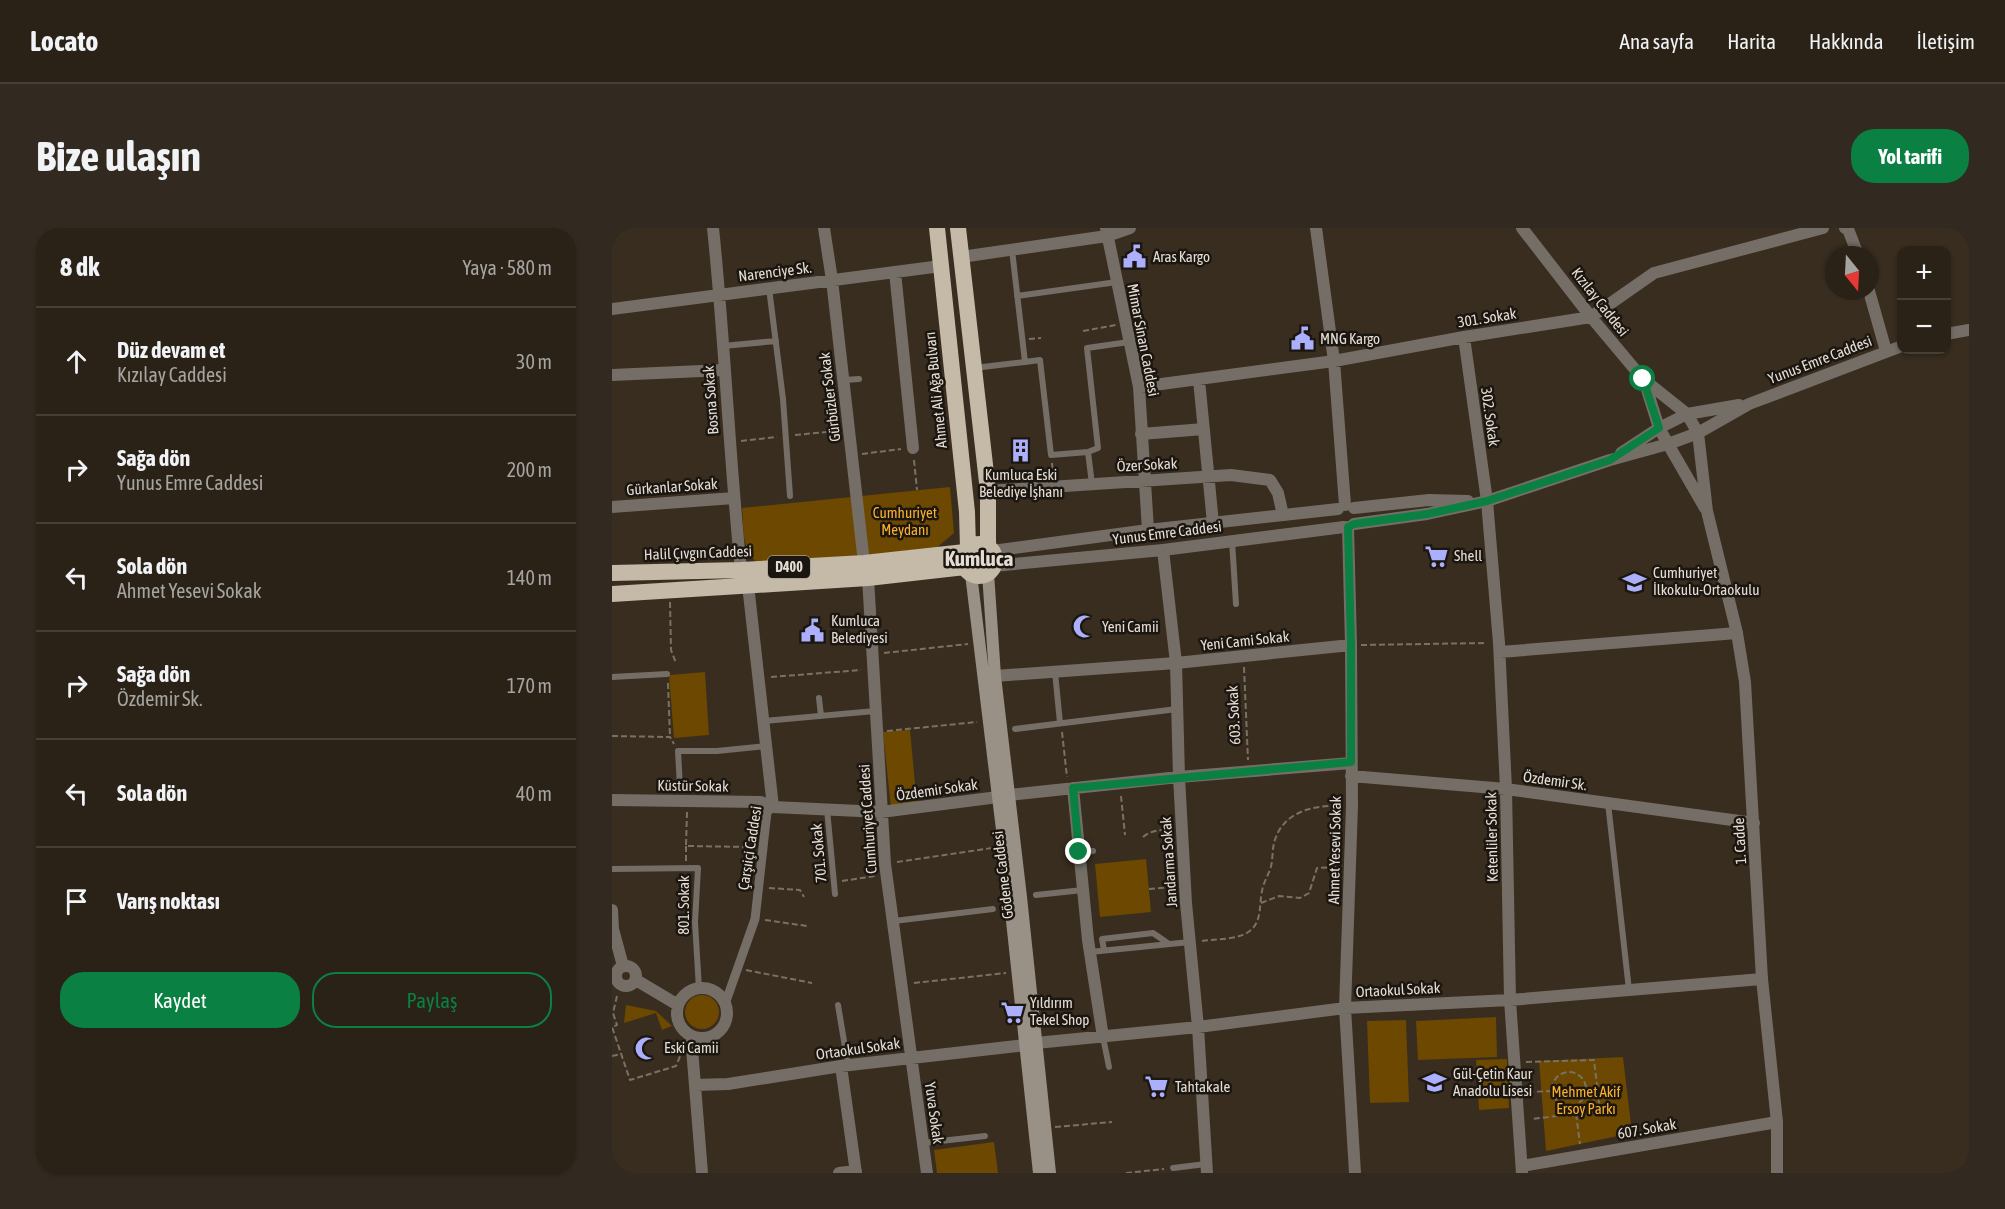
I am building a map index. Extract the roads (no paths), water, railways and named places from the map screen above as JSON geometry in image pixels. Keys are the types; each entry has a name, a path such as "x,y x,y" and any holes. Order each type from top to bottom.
{"highway":[{"name":"Ahmet Ali Ağa Bulvarı","path":"937,228 967,512 979,560"},
{"path":"958,228 988,491 979,560"},
{"name":"Halil Çıvgın Caddesi","path":"612,573 744,578 979,560"},
{"name":"Halil Çıvgın Caddesi","path":"612,594 669,591 744,578"}],"main road":[{"name":"Gödene Caddesi","path":"979,560 980,643 989,721 1004,796 1004,846 1018,971 1045,1128 1050,1173"},
{"name":"Gödene Caddesi","path":"979,560 995,676 1004,796 1031,1044 1039,1173"}],"street":[{"name":"Bosna Sokak","path":"713,228 720,293 734,498 744,578"},
{"name":"Gürbüzler Sokak","path":"824,228 866,570"},
{"path":"961,257 1130,228"},
{"path":"1316,228 1334,361 1346,508 1336,519 1349,526"},
{"path":"1321,228 1322,262"},
{"name":"Kızılay Caddesi","path":"1515,228 1534,242"},
{"name":"Kızılay Caddesi","path":"1522,228 1591,317 1643,379 1687,414"},
{"name":"301. Sokak","path":"1139,387 1334,361 1591,317 1654,273 1823,228"},
{"path":"1846,228 1854,246"},
{"name":"Mimar Sinan Caddesi","path":"1106,232 1139,387 1148,530"},
{"name":"Narenciye Sk.","path":"612,309 720,293 941,266"},
{"path":"895,272 913,448"},
{"path":"1872,300 1886,351"},
{"path":"1951,333 1969,330"},
{"name":"302. Sokak","path":"1464,337 1487,501"},
{"name":"Yunus Emre Caddesi","path":"979,560 1163,550 1349,526 1427,514 1487,501 1698,433 1749,404 1897,348"},
{"path":"612,375 724,370"},
{"name":"Kızılay Caddesi","path":"1643,379 1659,428 1668,444"},
{"path":"1199,380 1213,523"},
{"name":"Yunus Emre Caddesi","path":"1610,460 1659,428 1687,414 1749,404"},
{"path":"1687,414 1698,433"},
{"path":"1141,434 1204,429"},
{"name":"1. Cadde","path":"1698,433 1707,511 1737,633 1745,682 1755,823 1762,979 1777,1122 1777,1173"},
{"name":"1. Cadde","path":"1668,444 1707,511"},
{"name":"Özer Sokak","path":"988,491 1248,476 1270,480 1278,494 1282,515"},
{"name":"Gürkanlar Sokak","path":"612,507 734,498"},
{"name":"Yunus Emre Caddesi","path":"979,560 1148,530 1429,500 1487,501"},
{"name":"Ketenliler Sokak","path":"1487,501 1499,648 1506,789 1510,1000 1522,1169"},
{"name":"Ahmet Yesevi Sokak","path":"1346,508 1357,518 1349,526 1352,806 1345,1008 1355,1173"},
{"name":"Jandarma Sokak","path":"1163,550 1176,663 1185,886 1198,1026 1207,1169"},
{"name":"Cumhuriyet Caddesi","path":"866,570 886,869 912,1057"},
{"name":"Çarşıiçi Caddesi","path":"691,1036 707,1037 715,1034 725,1021 725,1004 755,919 767,812 772,807 744,578"},
{"path":"1499,648 1737,633"},
{"name":"Yeni Cami Sokak","path":"995,676 1176,663 1351,645"},
{"path":"1004,796 1179,777 1351,762"},
{"name":"Özdemir Sk.","path":"1351,776 1506,789 1755,823"},
{"path":"1071,789 1090,952 1103,1037"},
{"name":"Özdemir Sokak","path":"772,807 881,813 1004,796"},
{"name":"Küstür Sokak","path":"612,800 761,802 772,807"},
{"path":"612,910 617,973 629,966 635,970 636,980 678,1005"},
{"name":"Ortaokul Sokak","path":"695,1085 728,1084 844,1065 1345,1008 1510,1000 1762,979"},
{"path":"702,1173 691,1036 680,1025 677,1017 678,1005 685,995 699,988 715,992 725,1004"},
{"name":"Yuva Sokak","path":"912,1057 927,1173"},
{"path":"839,1173 856,1172 844,1065"},
{"name":"607. Sokak","path":"1522,1169 1582,1155 1777,1122"}],"lane":[{"path":"1012,249 1025,362"},
{"path":"1017,296 1117,282"},
{"path":"769,288 790,496"},
{"path":"723,346 776,341"},
{"path":"974,368 1043,360 1051,454 1088,452 1098,448 1087,348 1130,342"},
{"path":"843,380 859,379"},
{"path":"1088,452 1092,484"},
{"path":"1232,541 1236,604"},
{"path":"1055,672 1060,723"},
{"path":"612,678 667,674"},
{"path":"819,698 821,716"},
{"path":"1015,729 1177,709"},
{"path":"763,721 875,711"},
{"path":"680,787 678,751 717,751 766,746"},
{"path":"1608,803 1629,990"},
{"name":"701. Sokak","path":"827,809 834,894"},
{"path":"1079,852 1093,851"},
{"name":"801. Sokak","path":"612,869 698,868 695,922 699,988"},
{"path":"1036,895 1083,890"},
{"path":"894,921 993,909"},
{"path":"1104,950 1102,939 1153,933 1168,944"},
{"path":"1090,952 1190,942"},
{"path":"838,1005 844,1065"},
{"path":"1103,1037 1109,1067"},
{"path":"923,1143 985,1136"},
{"path":"1173,1168 1207,1169"}],"place":[{"name":"Aras Kargo","path":"1135,257"},
{"name":"MNG Kargo","path":"1302,339"},
{"name":"Kumluca Eski Belediye İşhanı","path":"1021,451"},
{"name":"Shell","path":"1436,556"},
{"name":"Cumhuriyet İlkokulu-Ortaokulu","path":"1635,582"},
{"name":"Yeni Camii","path":"1084,627"},
{"name":"Kumluca Belediyesi","path":"813,630"},
{"name":"Yıldırım Tekel Shop","path":"1012,1012"},
{"name":"Eski Camii","path":"646,1048"},
{"name":"Gül-Çetin Kaur Anadolu Lisesi","path":"1435,1083"},
{"name":"Tahtakale","path":"1157,1087"}],"district":[{"name":"Kumluca","path":"979,559"}],"park label":[{"name":"Cumhuriyet Meydanı","path":"905,522"},
{"name":"Mehmet Akif Ersoy Parkı","path":"1586,1100"}]}
